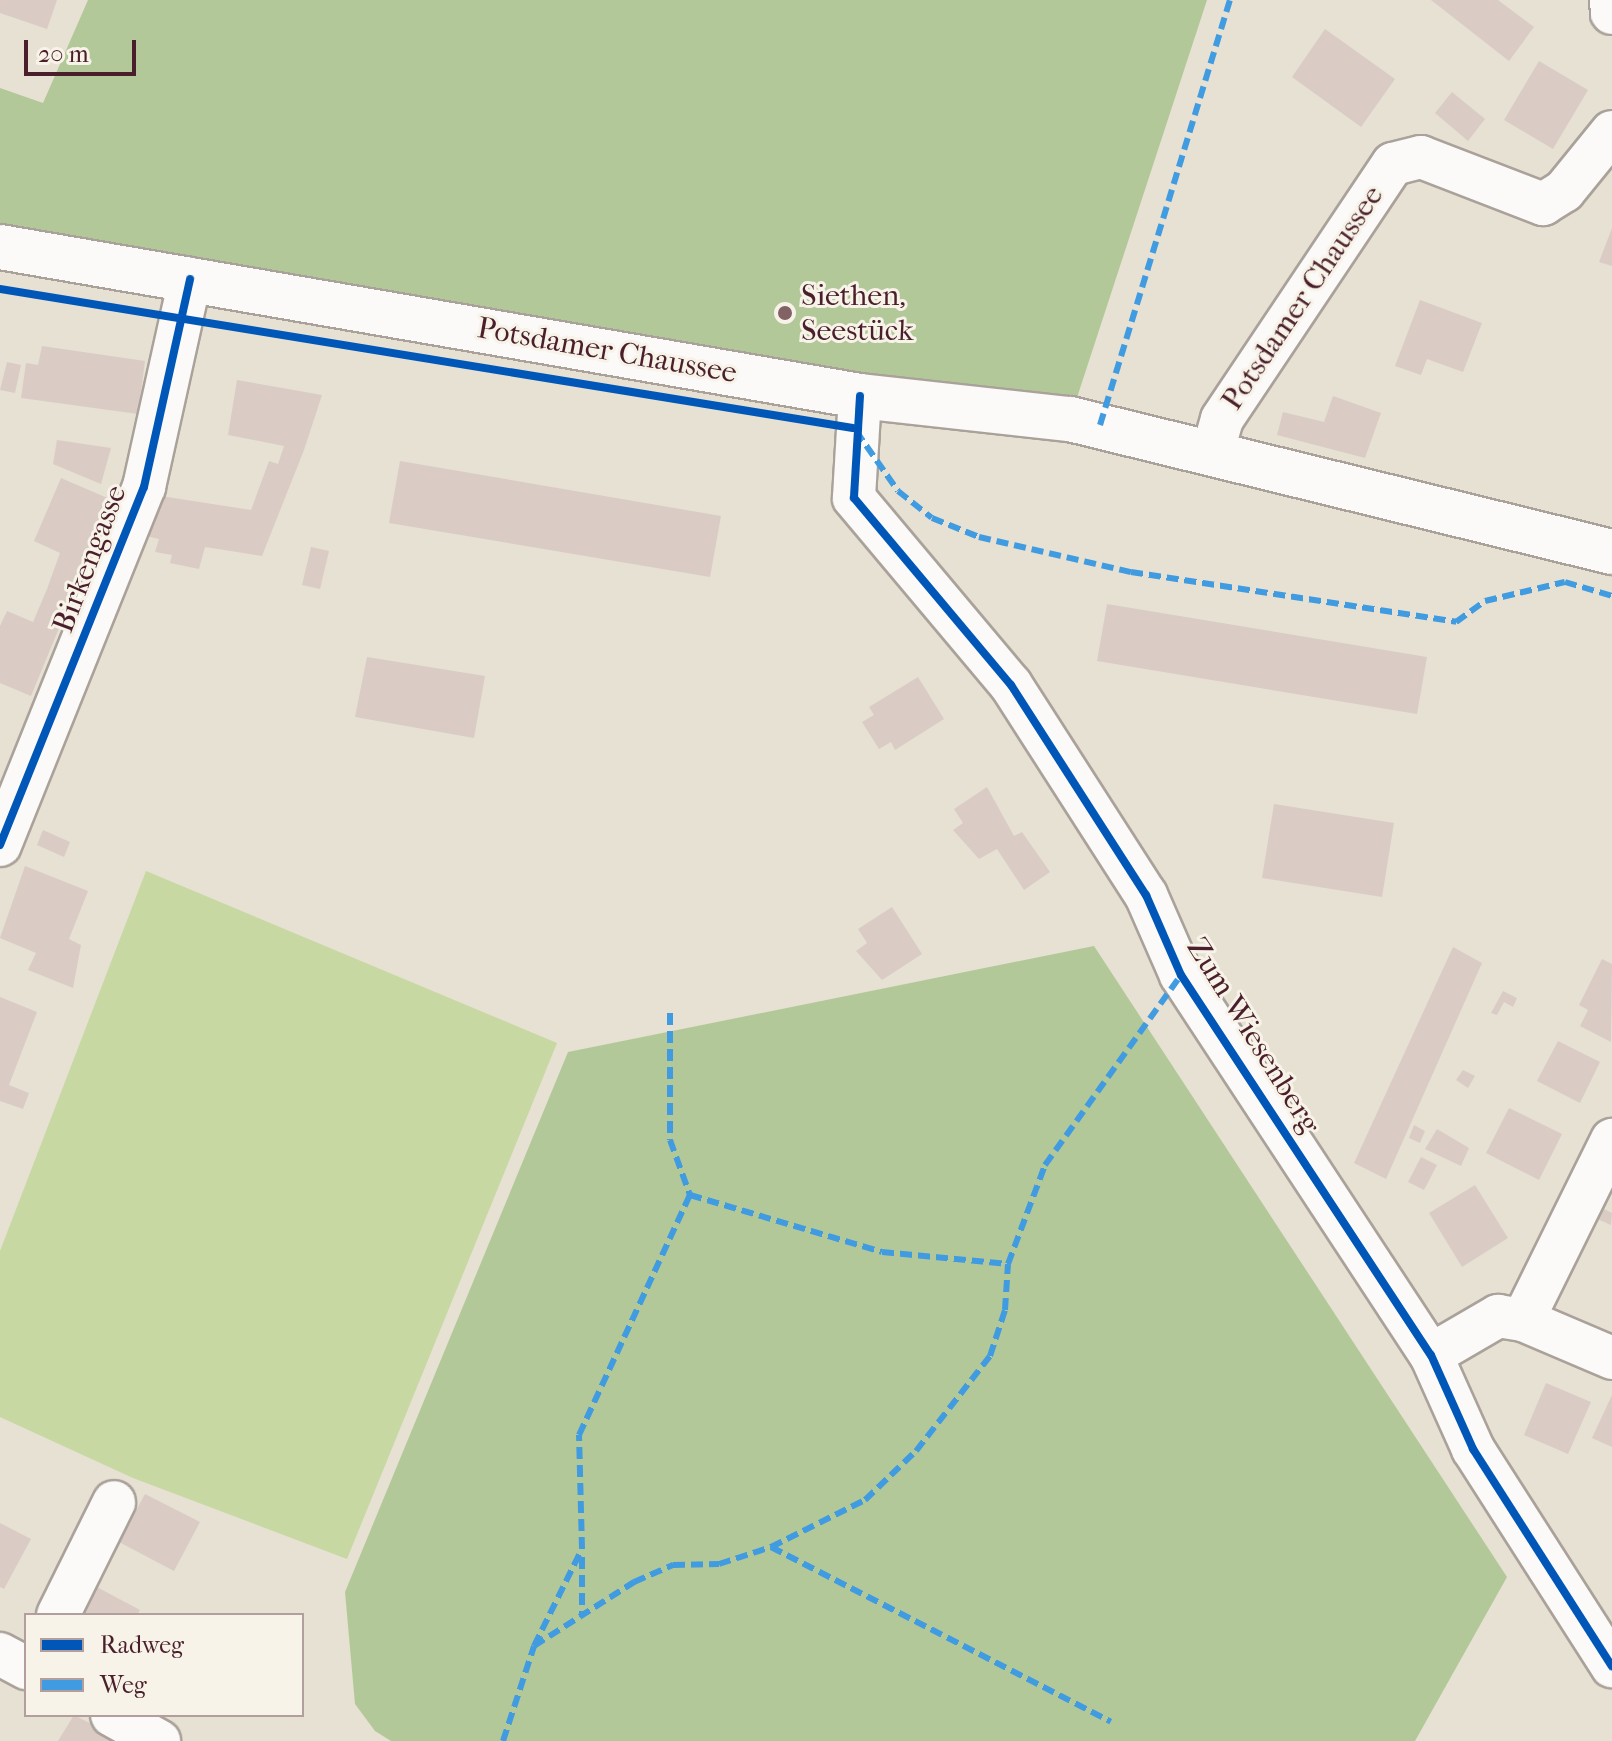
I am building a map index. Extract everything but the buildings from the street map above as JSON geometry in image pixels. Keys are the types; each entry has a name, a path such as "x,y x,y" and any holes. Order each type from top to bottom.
{"main road":[{"name":"Potsdamer Chaussee","path":"0,247 860,396 1070,419 1612,552"}],"street":[{"path":"1611,0 1612,13"},
{"name":"Potsdamer Chaussee","path":"1212,454 1222,419 1393,164 1421,157 1543,204 1564,191 1612,132"},
{"name":"Birkengasse","path":"0,845 144,487 190,279"},
{"name":"Zum Wiesenberg","path":"860,396 854,498 1011,685 1146,895 1181,975 1431,1355 1473,1449 1612,1666"},
{"path":"1523,1320 1612,1140"},
{"path":"1431,1355 1498,1316 1523,1320 1612,1358"},
{"path":"59,1613 114,1502"},
{"path":"0,1654 24,1667"},
{"path":"116,1717 159,1741"}],"green space":[{"path":"88,0 1207,0 1070,419 0,244 0,88 43,103"},
{"path":"146,871 557,1043 347,1559 133,1478 0,1417 0,1251"},
{"path":"1094,946 1507,1577 1415,1741 391,1741 375,1731 355,1704 345,1592 568,1052"}],"marked path":[{"path":"1100,425 1230,0"},
{"path":"856,431 898,491 932,518 979,537 1131,572 1456,622 1485,601 1565,582 1612,596"},
{"path":"534,1646 634,1582 673,1565 719,1564 771,1547 865,1500 916,1451 990,1356 1005,1310 1008,1264 1045,1165 1181,975"},
{"path":"670,1013 670,1140 690,1195 882,1252 1008,1264"},
{"path":"503,1741 534,1646 582,1549 579,1435 690,1195"},
{"path":"771,1547 1111,1722"},
{"path":"582,1557 582,1617"}],"cycle path":[{"path":"0,845 144,487 190,279"},
{"path":"0,289 853,428"},
{"path":"860,396 854,498 1011,685 1146,895 1181,975 1431,1355 1473,1449 1612,1666"}],"place":[{"name":"Siethen, Seestück","path":"785,313"}]}
